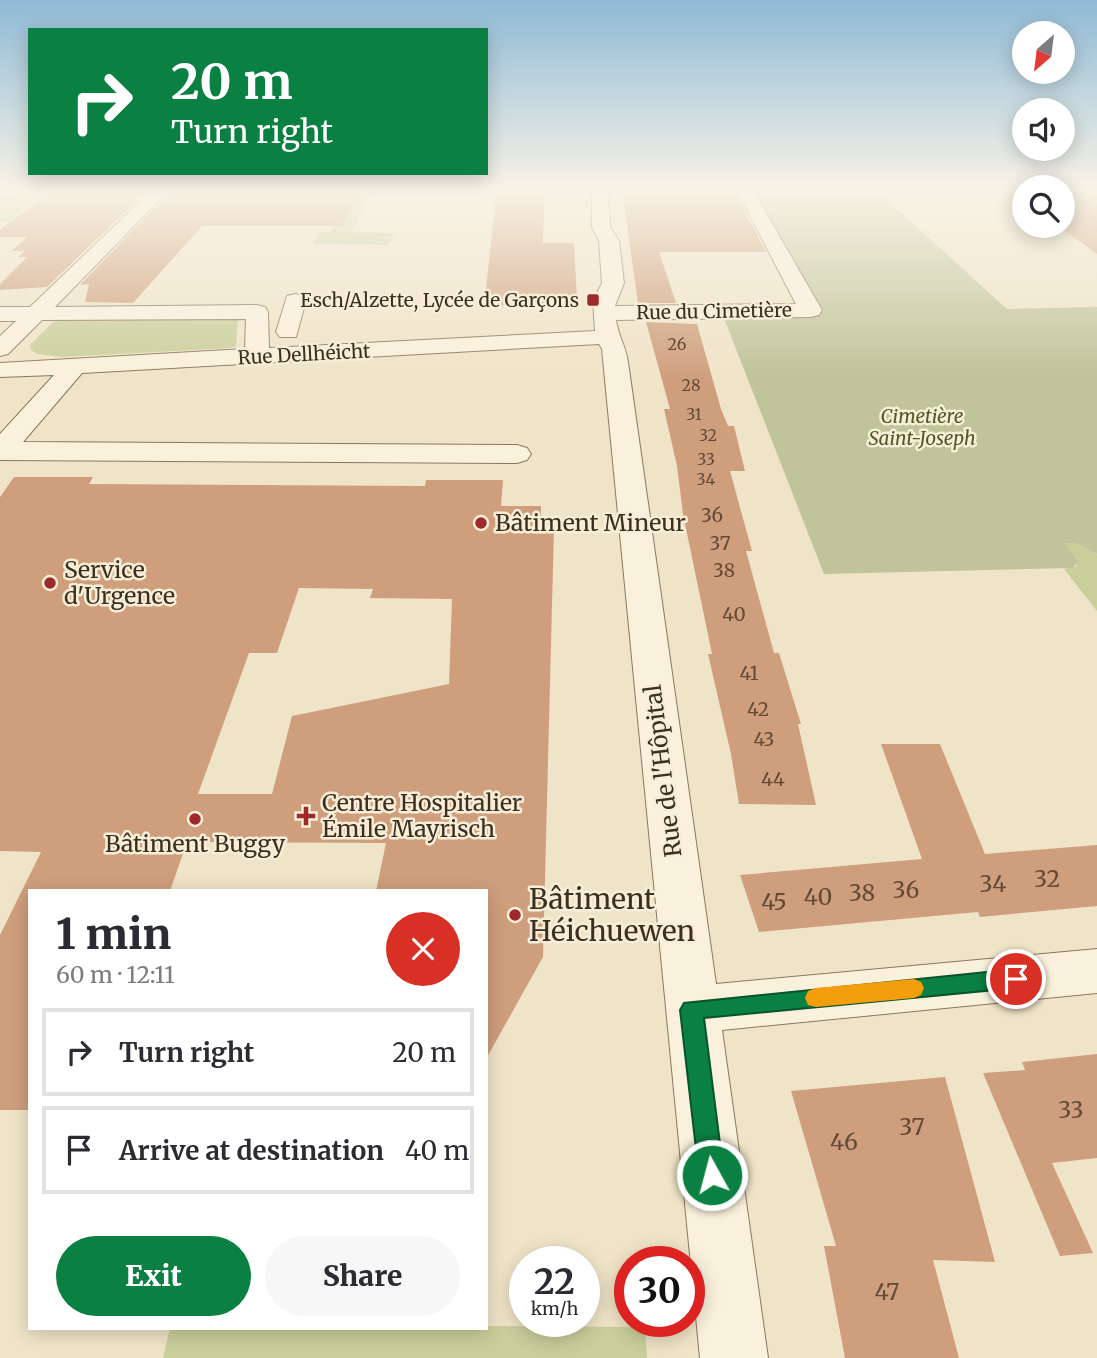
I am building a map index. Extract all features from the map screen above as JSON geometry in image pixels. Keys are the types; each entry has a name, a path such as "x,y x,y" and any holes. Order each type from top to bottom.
{"street":[{"path":"0,349 97,252"},
{"path":"606,325 604,301 613,283 610,252"},
{"name":"Rue du Cimetière","path":"606,325 811,310 779,252"},
{"path":"288,332 295,301"},
{"path":"0,314 257,312 257,356"},
{"name":"Rue Dellhéicht","path":"0,370 257,356 606,325"},
{"name":"Rue de l'Hôpital","path":"606,325 616,362 734,1358"},
{"path":"1,451 75,366"},
{"path":"1,451 194,452 191,460 193,467 216,475 307,474 333,461 337,453 517,454"},
{"path":"691,1010 1097,971"}],"green space":[{"name":"Cimetière Saint-Joseph","path":"788,252 945,252 1007,309 1097,307 1097,554 1078,544 1065,543 1078,562 1072,568 824,574 722,313 824,311"},
{"path":"238,318 236,346 230,348 62,357 37,354 31,350 30,345 55,320"},
{"path":"1064,543 1078,544 1097,554 1097,611 1064,569 1077,566"},
{"path":"488,1326 509,1326 509,1337 600,1337 600,1327 614,1327 614,1337 646,1337 647,1358 163,1358 170,1330 488,1330"}],"building":[{"path":"23,252 83,252 47,287 0,290 0,284 27,257 18,257"},
{"path":"112,252 178,252 133,303 85,302 89,284 80,285"},
{"path":"490,252 575,252 577,298 543,298 545,303 484,307"},
{"path":"631,252 659,252 676,303 638,303"},
{"path":"646,322 697,324 721,409 728,426 734,426 745,471 730,471 752,551 746,551 774,653 779,653 801,724 798,724 816,805 739,804 731,754 708,654 712,654 664,409 670,409"},
{"path":"14,477 93,477 89,484 425,486 426,480 503,480 501,506 541,506 541,528 554,528 543,957 488,1055 488,889 376,889 386,843 187,842 171,889 28,889 28,1110 0,1110 0,935 41,852 0,851 0,497","holes":["299,588 373,589 370,598 452,599 449,684 292,716 272,794 198,794 249,653 277,653"]},
{"path":"881,744 940,744 985,854 1097,845 1097,906 980,917 978,912 759,932 740,875 922,859"},
{"path":"1097,1054 1097,1158 1052,1163 1093,1253 1060,1256 983,1073 1025,1070 1022,1062"},
{"path":"945,1077 995,1262 933,1260 959,1358 845,1358 824,1246 836,1246 791,1091"}],"slow traffic":[{"path":"816,998 914,988"}],"place":[{"name":"Esch/Alzette, Lycée de Garçons","path":"593,300"},
{"name":"Bâtiment Mineur","path":"481,523"},
{"name":"Service d'Urgence","path":"50,583"},
{"name":"Centre Hospitalier Émile Mayrisch","path":"306,816"},
{"name":"Bâtiment Buggy","path":"195,819"},
{"name":"Bâtiment Héichuewen","path":"515,915"}],"route":[{"path":"712,1175 691,1010 1016,979"}]}
